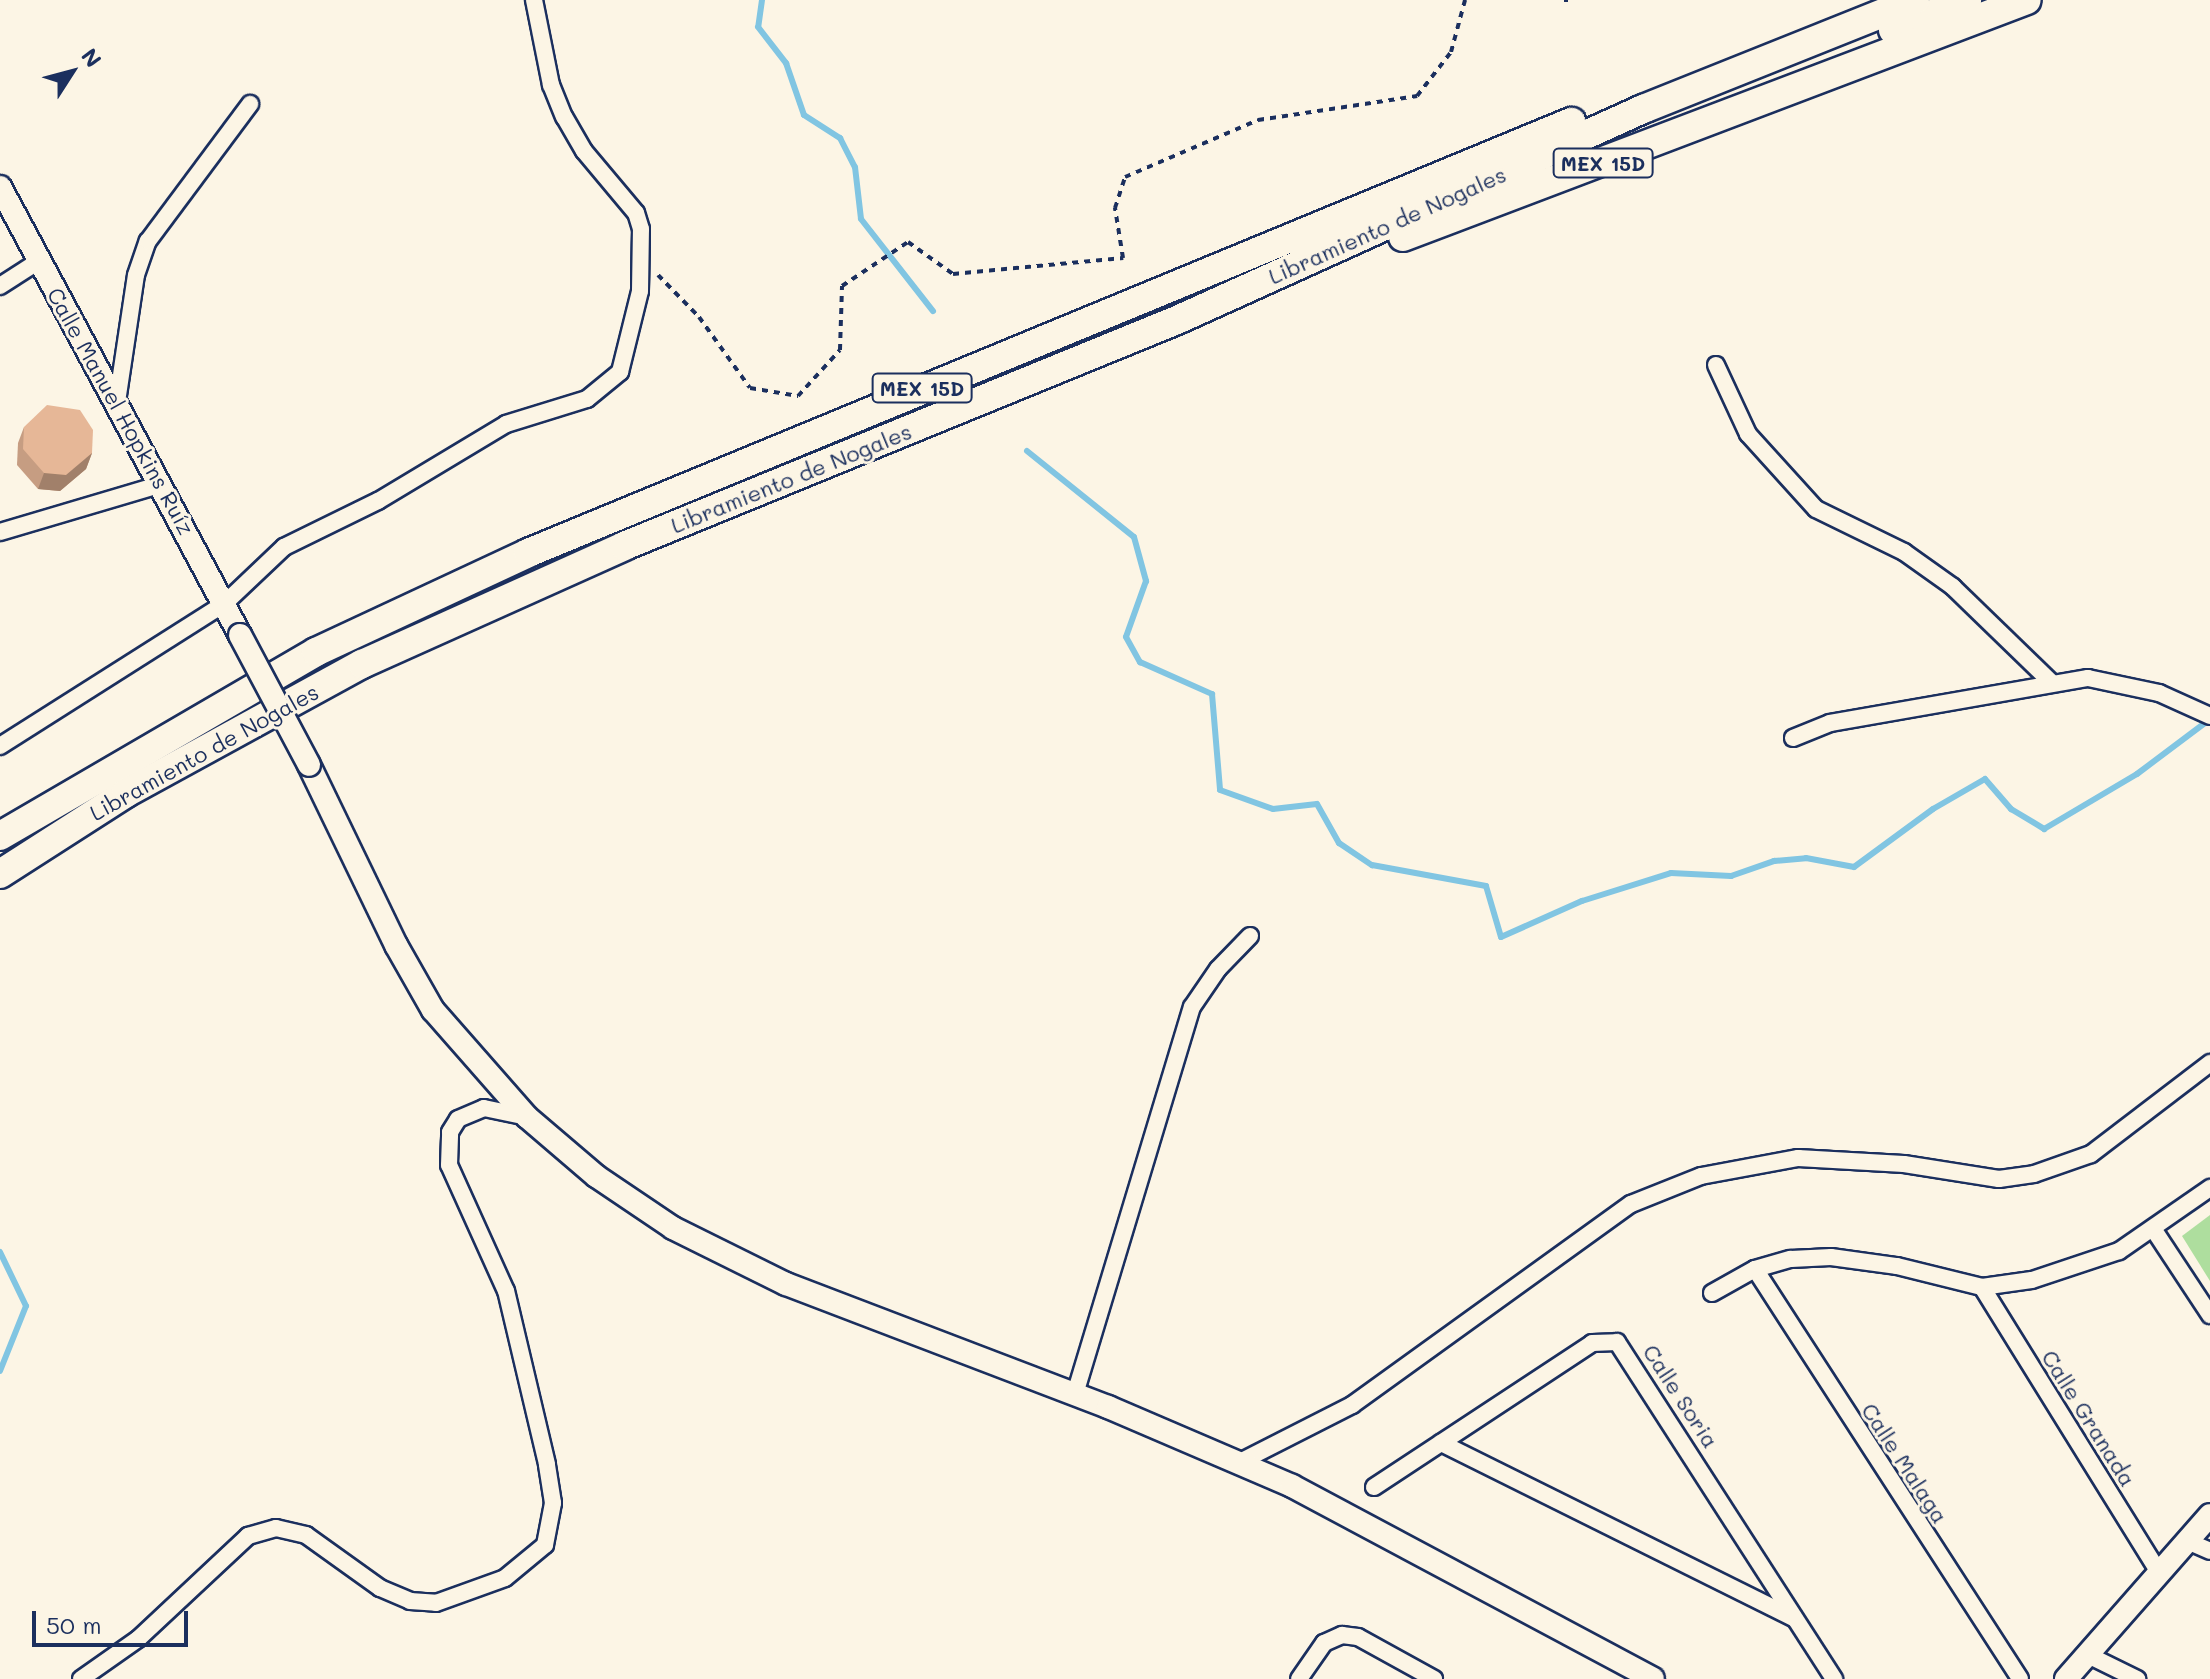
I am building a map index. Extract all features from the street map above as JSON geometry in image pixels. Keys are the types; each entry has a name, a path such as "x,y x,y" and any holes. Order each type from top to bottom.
{"highway":[{"name":"Libramiento de Nogales","path":"0,836 316,652 528,553 1872,0"},
{"name":"Libramiento de Nogales","path":"0,874 126,793 362,664 624,546 1177,320 1627,116 1915,0"},
{"name":"MEX 15D","path":"1177,320 1967,0"},
{"name":"MEX 15D","path":"1177,320 2027,0"}],"street":[{"path":"0,746 224,604 284,547 378,501 506,424 605,388 628,355 642,258 636,213 584,151 559,107 534,0"},
{"path":"117,402 136,275 148,241 250,104"},
{"name":"Calle Manuel Hopkins Ruíz","path":"0,187 162,484 309,765 376,906 433,1010 527,1117 596,1176 687,1235 786,1284 1075,1394 1292,1486 1653,1679"},
{"path":"0,286 39,261"},
{"path":"1716,365 1748,434 1806,500 1857,533 1904,552 1953,587 2051,682"},
{"path":"0,532 162,484"},
{"path":"1793,738 1830,723 2051,682 2119,682 2210,716"},
{"path":"1075,1394 1179,1041 1209,981 1250,936"},
{"path":"1238,1463 1352,1405 1631,1204 1673,1187 1756,1162 1798,1158 1891,1163 1999,1179 2034,1174 2091,1154 2210,1063"},
{"path":"81,1679 138,1639 248,1536 276,1528 306,1535 380,1588 410,1601 436,1603 505,1578 545,1545 553,1503 547,1464 506,1291 449,1165 450,1132 458,1119 484,1108 527,1117"},
{"path":"1712,1293 1755,1269 1791,1259 1831,1257 1897,1266 1982,1287 2082,1267 2154,1230 2210,1188"},
{"path":"2154,1230 2210,1315"},
{"name":"Calle Malaga","path":"1755,1269 2020,1679"},
{"name":"Calle Granada","path":"1982,1287 2159,1573"},
{"name":"Calle Soria","path":"1374,1487 1592,1343 1617,1342 1834,1679"},
{"path":"1441,1443 1796,1619"},
{"path":"2066,1679 2210,1515"},
{"path":"2187,1541 2210,1551"},
{"path":"1299,1679 1324,1643 1342,1635 1358,1637 1434,1679"},
{"path":"2088,1655 2137,1679"}],"path":[{"path":"642,258 699,317 750,388 798,396 840,350 842,286 908,242 953,274 1123,258 1115,208 1125,177 1258,120 1417,96 1451,52 1465,0"}],"green space":[{"path":"2210,1215 2210,1281 2182,1236"}],"building":[{"path":"47,405 80,410 93,430 92,453 66,475 44,473 23,449 24,427"}],"waterway":[{"path":"762,0 758,27 786,63 804,115 840,138 855,167 861,219 933,311"},
{"path":"1027,451 1134,537 1146,581 1126,637 1140,662 1212,694 1220,790 1273,809 1317,804 1339,843 1372,865 1486,886 1501,937 1582,901 1671,873 1731,876 1774,861 1806,858 1854,867 1933,809 1985,779 2011,809 2044,829 2137,774 2209,720"},
{"path":"0,1252 26,1306 0,1371"}]}
